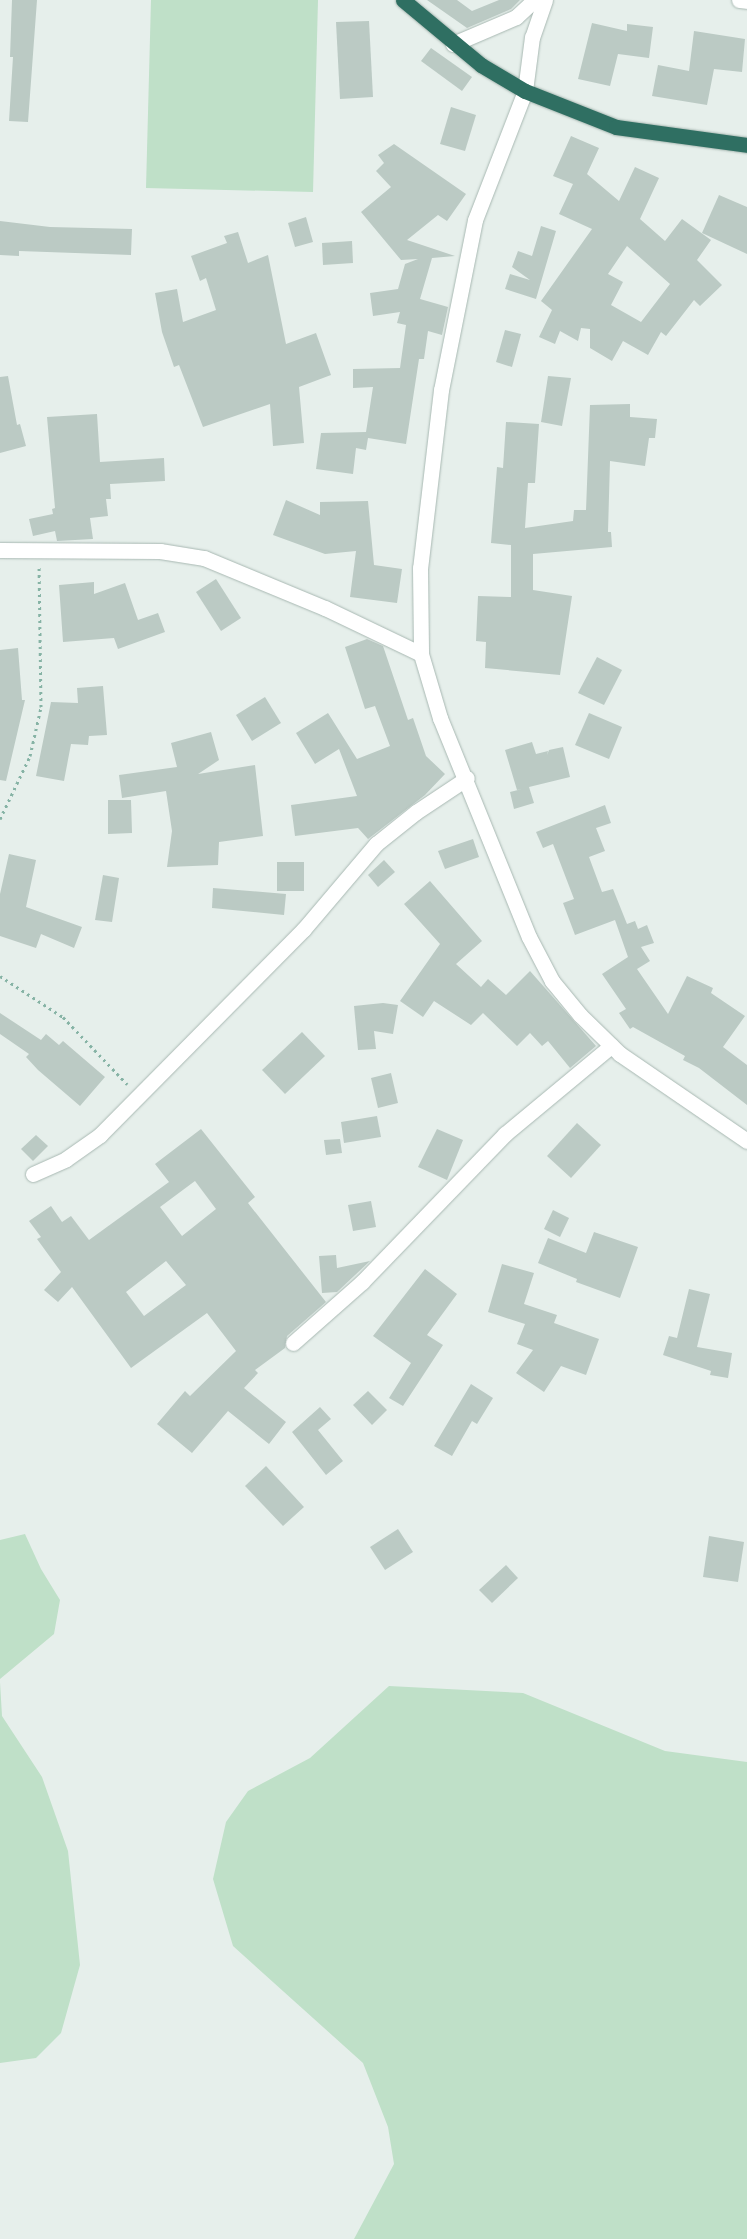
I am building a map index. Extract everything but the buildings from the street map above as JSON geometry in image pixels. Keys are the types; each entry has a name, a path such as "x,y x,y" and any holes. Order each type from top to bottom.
{"highway":[{"path":"403,0 453,44 525,91 616,127 747,145"}],"street":[{"path":"453,44 516,17 534,0"},
{"path":"545,0 532,36 525,91 475,220 441,390 420,568 421,654 440,718 467,778 528,937 552,981 611,1046 676,1095 747,1141"},
{"path":"739,0 747,1"},
{"path":"0,550 160,551 204,558 325,608 421,654"},
{"path":"33,1174 66,1159 100,1135 303,930 376,844 416,812 467,778"},
{"path":"293,1343 362,1282 505,1134 611,1046"}],"path":[{"path":"0,819 30,756 40,707 39,550"},
{"path":"0,976 63,1016 138,1097 134,1102"}],"green space":[{"path":"151,0 318,0 313,192 146,188"},
{"path":"25,1534 41,1569 60,1600 54,1634 0,1679 0,1540"},
{"path":"0,1682 2,1716 42,1777 68,1851 80,1965 61,2033 36,2058 0,2063"},
{"path":"389,1686 523,1693 665,1751 747,1762 747,2239 354,2239 394,2164 388,2127 363,2063 233,1946 213,1879 226,1822 248,1791 310,1758"}]}
